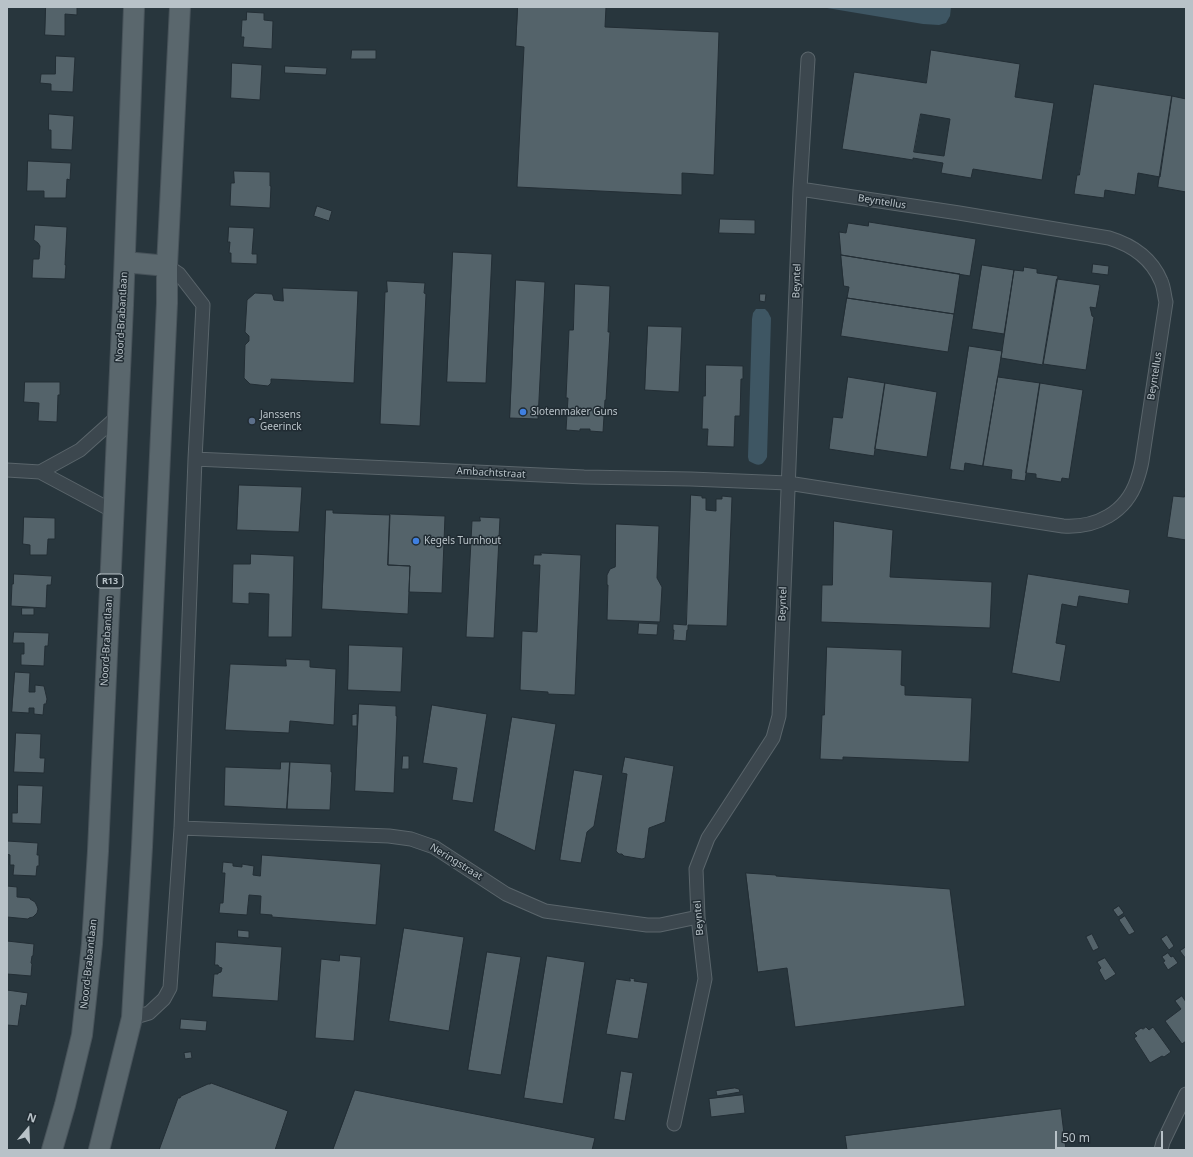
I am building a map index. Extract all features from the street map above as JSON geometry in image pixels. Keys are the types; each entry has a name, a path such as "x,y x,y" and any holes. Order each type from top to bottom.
{"main road":[{"name":"Noord-Brabantlaan","path":"52,1150 65,1105 82,1035 92,944 125,262 134,7"},
{"path":"99,1150 132,1018 142,839 180,7"},
{"path":"125,262 167,266"}],"street":[{"name":"Beyntel","path":"674,1124 705,979 698,917 696,869 708,838 773,738 779,716 800,190 808,59"},
{"name":"Beyntellus","path":"788,483 1063,526 1077,527 1099,521 1119,509 1129,496 1137,481 1142,461 1166,302 1161,281 1152,266 1139,252 1124,243 1109,238 959,213 800,190"},
{"path":"132,1018 149,1014 164,999 170,988 181,828 195,459 203,305 179,274 167,266"},
{"path":"40,472 80,450 118,416"},
{"name":"Ambachtstraat","path":"195,459 584,477 788,483"},
{"path":"7,470 40,472 113,511"},
{"name":"Neringstraat","path":"181,828 389,836 411,839 434,847 506,894 545,911 647,925 698,917"},
{"path":"1161,1150 1163,1142 1186,1094"}],"water":[{"path":"821,7 951,7 950,16 946,23 939,25 923,24"},
{"path":"756,309 765,309 771,318 767,457 760,465 749,461 748,457 752,319 753,313"}],"building":[{"path":"46,7 77,7 77,15 65,14 65,36 45,35"},
{"path":"518,7 606,7 605,27 719,32 714,175 682,173 682,195 517,187 524,47 516,46"},
{"path":"247,12 264,13 264,20 273,21 272,49 243,47 244,37 241,37 242,20 246,20"},
{"path":"352,50 376,50 376,59 351,59"},
{"path":"931,50 1020,64 1015,97 1054,103 1042,180 973,169 971,178 941,173 943,163 842,149 854,72 926,83","holes":["921,114 950,119 944,156 914,152"]},
{"path":"56,56 75,57 73,92 51,91 51,84 40,83 41,74 55,74"},
{"path":"232,63 262,65 260,100 231,98"},
{"path":"285,66 327,68 326,75 285,73"},
{"path":"1094,84 1172,96 1160,177 1138,173 1135,195 1105,190 1104,198 1074,194 1077,175 1079,175"},
{"path":"1172,96 1186,99 1186,192 1158,187"},
{"path":"49,114 74,116 72,150 51,149"},
{"path":"28,161 71,163 70,180 67,179 66,198 44,198 44,191 27,191"},
{"path":"234,171 270,172 270,208 230,206 231,183 234,183"},
{"path":"317,206 332,211 329,221 314,216"},
{"path":"720,219 755,220 755,234 719,233"},
{"path":"869,222 976,239 970,276 841,255 839,232 846,233 848,223 868,226"},
{"path":"35,225 67,227 65,279 32,278 33,259 39,259 40,246 34,240"},
{"path":"229,227 254,228 252,254 257,254 257,264 231,263 231,253 229,253 230,242 228,242"},
{"path":"453,252 492,254 486,383 447,382"},
{"path":"841,255 960,274 954,314 847,298 849,287 844,286"},
{"path":"1093,264 1109,266 1108,275 1092,273"},
{"path":"982,265 1014,270 1004,334 972,329"},
{"path":"1024,267 1037,269 1037,273 1058,276 1043,365 1001,358 1014,270 1023,271"},
{"path":"1057,279 1100,285 1096,308 1090,307 1092,316 1094,317 1086,370 1043,364"},
{"path":"516,280 545,282 538,419 510,418"},
{"path":"387,281 425,283 424,293 426,294 420,426 380,424 385,292 387,292"},
{"path":"575,284 610,286 608,332 610,332 603,432 590,431 590,429 580,429 580,431 566,430 569,330 573,330"},
{"path":"283,288 358,291 354,383 271,379 271,383 268,386 250,384 244,378 245,345 249,341 249,336 245,332 247,300 255,293 272,294 274,300 283,301"},
{"path":"760,294 766,294 765,302 760,301"},
{"path":"847,298 954,314 948,352 841,336"},
{"path":"648,326 682,327 679,392 645,390"},
{"path":"969,346 1002,351 983,466 965,463 964,471 950,469"},
{"path":"706,365 743,366 743,379 741,379 740,416 735,416 734,447 707,446 708,429 702,429"},
{"path":"848,377 885,383 874,456 829,449 833,417 842,418"},
{"path":"998,377 1040,383 1025,481 1011,479 1012,470 983,466"},
{"path":"25,382 60,382 57,422 38,421 39,403 24,402"},
{"path":"885,383 937,392 927,457 875,449"},
{"path":"1040,383 1083,390 1069,479 1062,478 1061,482 1036,478 1036,474 1026,473"},
{"path":"1186,484 1186,540 1167,537 1173,496 1184,497"},
{"path":"239,485 302,487 299,532 237,530"},
{"path":"691,495 706,498 706,510 716,511 716,499 722,499 722,496 732,497 727,626 688,625 686,641 673,640 673,624 686,625"},
{"path":"326,510 333,510 333,513 390,515 388,565 410,566 408,614 322,609"},
{"name":"Kegels Turnhout","path":"390,514 445,516 442,593 409,592 410,566 388,565"},
{"path":"24,517 55,518 55,539 48,539 47,555 30,555 30,545 23,544"},
{"path":"480,517 500,518 494,638 466,637 472,521 480,521"},
{"path":"834,521 893,530 890,577 992,582 990,628 821,622 822,585 832,585"},
{"path":"616,524 659,526 657,578 662,587 660,622 607,620 607,575 610,569 615,567"},
{"path":"541,553 581,555 575,695 548,694 548,692 520,690 522,631 537,632 540,565 533,565 534,555 541,555"},
{"path":"251,554 294,556 292,637 268,637 269,594 249,593 249,604 232,603 233,564 250,564"},
{"path":"14,574 52,576 51,585 47,585 46,608 11,606"},
{"path":"1028,574 1130,590 1128,604 1079,596 1077,607 1062,604 1056,643 1066,645 1060,682 1012,673"},
{"path":"22,608 34,608 34,615 22,615"},
{"path":"639,623 658,624 657,635 638,634"},
{"path":"14,632 49,633 48,646 45,646 44,666 21,665 21,654 24,654 24,643 13,643"},
{"path":"349,645 403,647 401,692 348,690"},
{"path":"827,647 902,650 901,685 905,686 905,695 972,698 969,762 843,757 843,760 820,759 822,715 824,715"},
{"path":"286,659 310,660 310,667 336,669 334,725 290,721 289,733 225,730 230,664 286,666"},
{"path":"15,672 30,673 29,692 35,692 35,685 44,686 47,699 46,704 44,704 43,715 34,714 34,708 29,708 29,713 12,712"},
{"path":"359,704 396,706 397,716 394,793 355,791"},
{"path":"432,705 487,714 473,803 452,800 457,768 423,763"},
{"path":"357,714 357,726 352,726 352,715"},
{"path":"512,717 556,724 535,851 494,831"},
{"path":"16,733 41,734 40,758 45,758 44,773 14,772"},
{"path":"403,756 409,756 409,769 402,769"},
{"path":"625,757 674,766 665,822 649,828 645,858 642,859 624,856 616,851 627,774 622,773"},
{"path":"281,762 290,762 287,809 224,806 225,767 280,769"},
{"path":"290,762 331,764 330,810 287,809"},
{"path":"574,770 603,775 594,826 587,832 581,863 560,860"},
{"path":"18,785 43,786 41,824 12,823 12,813 17,813"},
{"path":"7,841 38,843 37,855 39,855 39,866 37,866 36,876 13,875 14,865 10,865 10,855 7,854"},
{"path":"262,855 381,864 376,925 272,917 272,915 260,914 261,896 249,895 247,915 219,913 220,903 223,903 225,873 222,873 223,862 233,863 233,866 242,867 242,864 254,866 253,875 260,876"},
{"path":"746,873 950,889 965,1006 795,1027 787,968 758,972"},
{"path":"7,886 17,887 17,897 30,898 35,902 38,909 37,913 33,917 28,919 7,917"},
{"path":"1119,906 1124,913 1118,917 1113,910"},
{"path":"1125,916 1135,932 1129,935 1119,920"},
{"path":"404,928 464,937 449,1031 389,1021"},
{"path":"238,930 249,931 249,938 238,937"},
{"path":"1092,934 1099,948 1093,951 1086,937"},
{"path":"1167,935 1174,946 1169,950 1161,939"},
{"path":"7,941 34,944 31,963 31,976 7,974"},
{"path":"216,942 282,947 278,1001 212,997 214,974 221,972 222,968 215,965"},
{"path":"1186,947 1186,959 1180,951"},
{"path":"487,952 521,957 501,1075 468,1070"},
{"path":"1168,953 1171,957 1173,956 1178,963 1168,970 1162,957"},
{"path":"340,955 361,957 354,1041 315,1038 321,959 339,961"},
{"path":"547,956 585,962 563,1104 524,1098"},
{"path":"1105,958 1116,974 1105,981 1099,970 1101,968 1097,962"},
{"path":"630,978 635,979 634,981 648,983 638,1039 606,1034 616,979 630,981"},
{"path":"7,990 28,993 26,1006 21,1005 18,1026 7,1025"},
{"path":"1182,996 1186,1002 1186,1041 1182,1044 1165,1021 1181,1009 1175,1001"},
{"path":"181,1019 207,1021 206,1031 180,1029"},
{"path":"1146,1027 1149,1030 1153,1027 1171,1052 1150,1063 1134,1038 1137,1036 1134,1033 1141,1028 1143,1029"},
{"path":"191,1052 192,1058 185,1059 184,1053"},
{"path":"621,1071 633,1073 625,1121 614,1119"},
{"path":"211,1083 288,1111 275,1150 159,1150 178,1098"},
{"path":"735,1088 739,1089 740,1092 717,1096 716,1091"},
{"path":"355,1090 595,1138 592,1150 333,1150"},
{"path":"743,1095 745,1113 711,1117 709,1099"},
{"path":"1061,1109 1066,1150 847,1150 845,1136"}],"place":[{"name":"Slotenmaker Guns","path":"523,412"},
{"name":"Janssens Geerinck","path":"252,421"},
{"name":"Kegels Turnhout","path":"416,541"}]}
